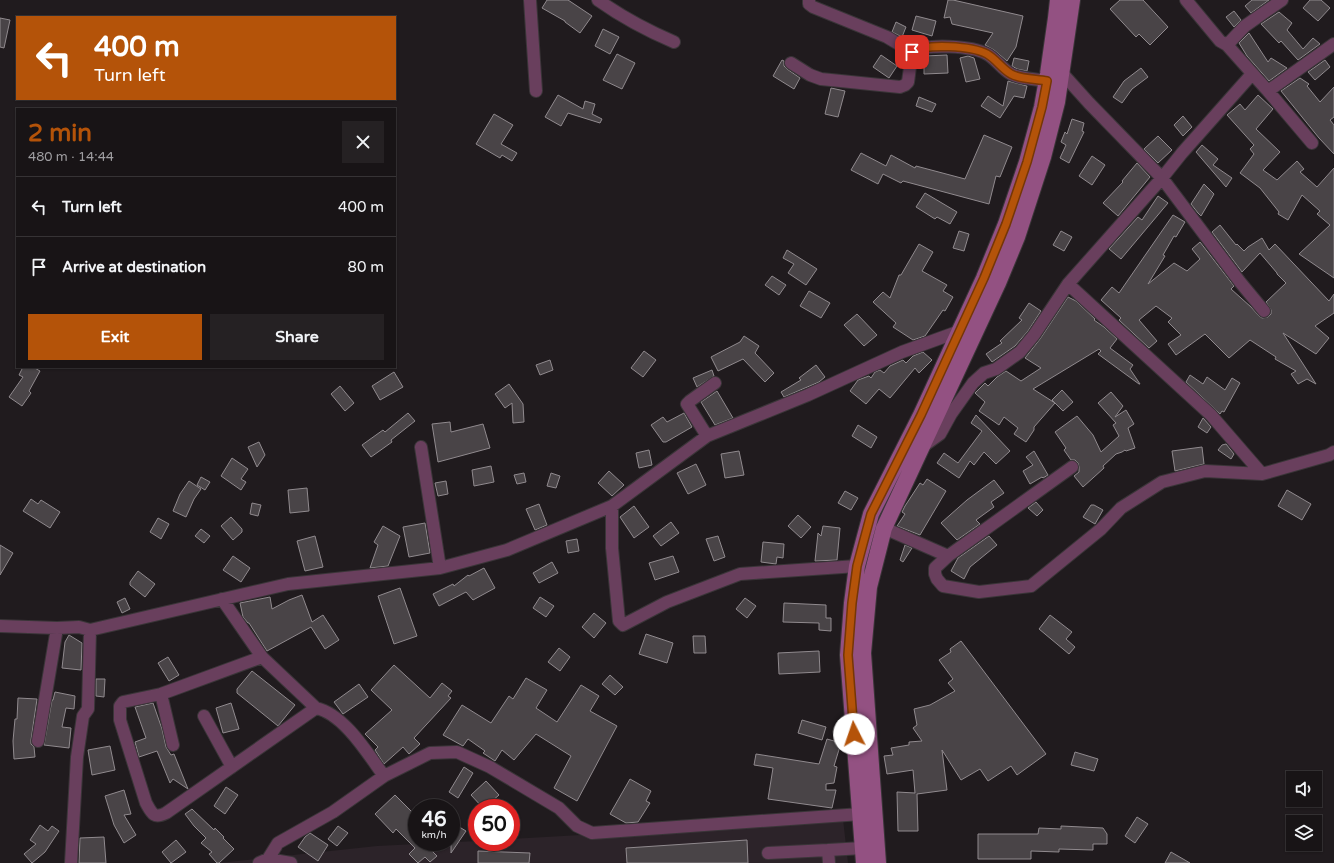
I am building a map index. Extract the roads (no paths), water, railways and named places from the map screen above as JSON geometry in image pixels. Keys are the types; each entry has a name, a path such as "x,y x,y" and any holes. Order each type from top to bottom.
{"main road":[{"path":"864,856 848,655 852,603 857,566 871,514 921,415 960,331 984,278 1008,217 1027,162 1042,107 1058,0"},
{"path":"878,863 863,653 869,586 884,528 998,283 1016,238 1042,157 1057,102 1072,0"}],"street":[{"path":"530,0 536,91"},
{"path":"598,0 629,21 674,42"},
{"path":"809,0 809,4 813,7 887,37 912,52"},
{"path":"1186,0 1220,41 1227,45 1312,143"},
{"path":"1227,45 1246,26 1282,0"},
{"path":"1268,91 1334,44"},
{"path":"791,63 810,75 820,79 900,87 905,86 908,82 912,52 918,48 970,48 988,54 1012,75 1047,81"},
{"path":"1062,73 1162,178 1240,282 1264,311"},
{"path":"922,447 940,434 951,414 972,383 984,372 996,369 1020,352 1034,335 1068,284 1252,74"},
{"path":"1068,284 1211,415 1262,474"},
{"path":"0,626 58,628 79,627 90,630 288,584 440,568 507,550 612,506 707,436 808,395 902,352 960,331"},
{"path":"707,436 687,404 715,383"},
{"path":"421,447 440,568"},
{"path":"1072,467 948,556 935,568 937,580 943,586 980,592 1031,586 1101,529 1121,508 1162,482 1205,471 1262,474 1329,455 1334,452"},
{"path":"612,506 612,548 620,621 623,624 667,602 740,574 857,566"},
{"path":"884,528 948,556"},
{"path":"222,599 262,657 316,708 333,715 352,733 384,776"},
{"path":"38,741 58,628"},
{"path":"71,863 77,757 83,716 88,709 90,630"},
{"path":"262,657 161,694 124,702 120,706 120,720 146,803 154,815 160,816 166,814 316,708"},
{"path":"161,694 173,745"},
{"path":"204,716 232,767"},
{"path":"264,861 278,843 333,812 384,776 430,752 457,752 490,767 559,808 577,826 592,833 861,814"},
{"path":"828,850 829,863"},
{"path":"768,853 828,850 864,856"},
{"path":"264,861 291,863"}]}
